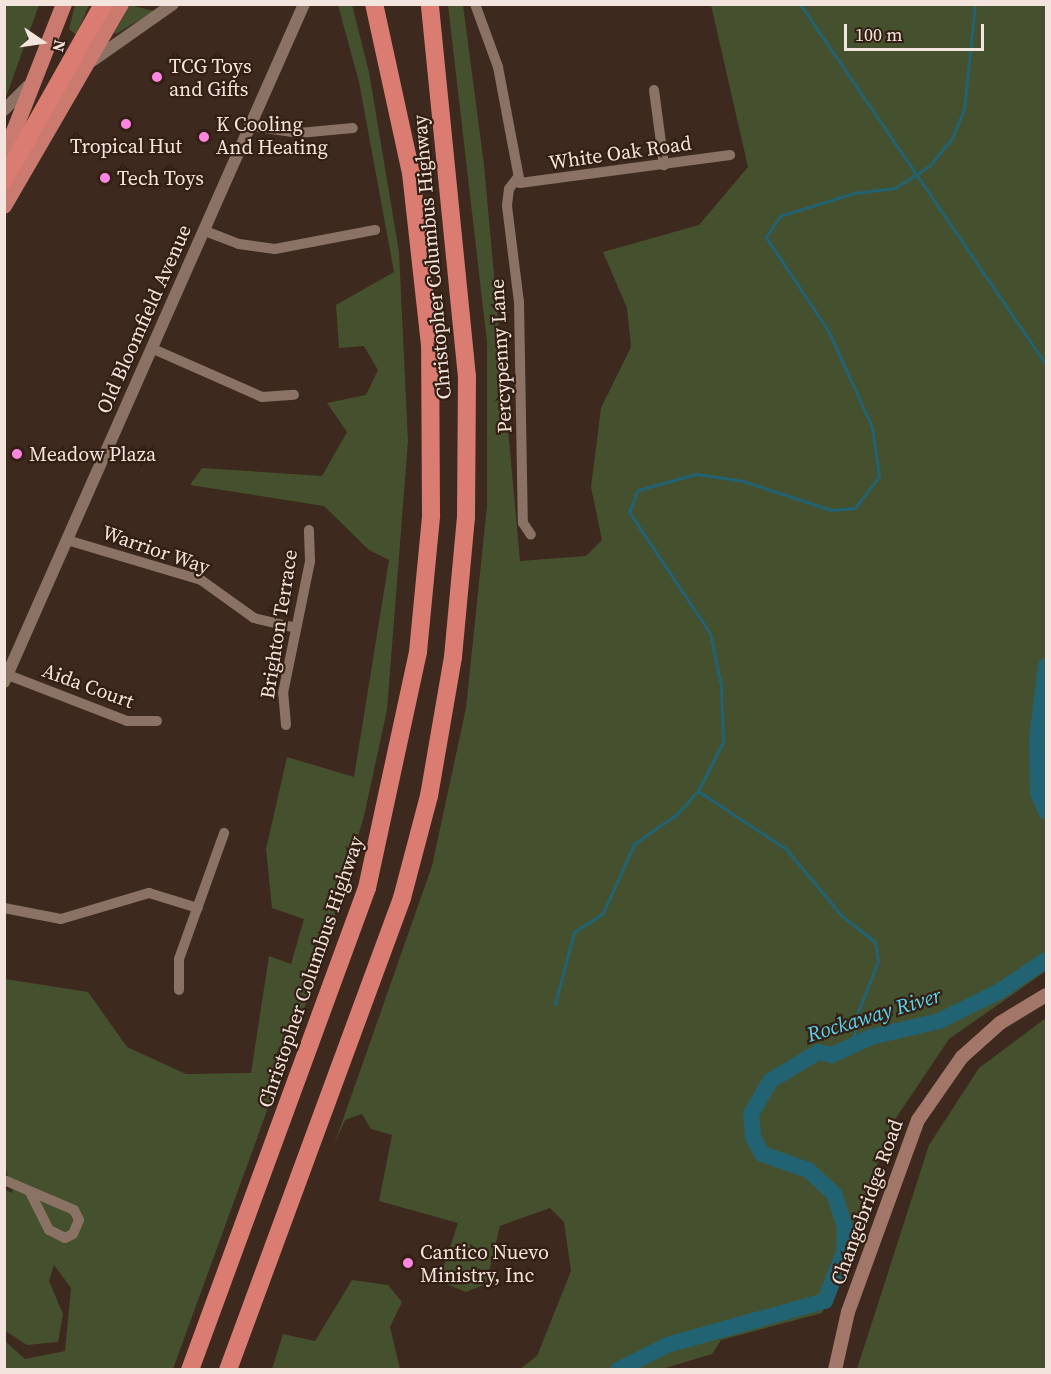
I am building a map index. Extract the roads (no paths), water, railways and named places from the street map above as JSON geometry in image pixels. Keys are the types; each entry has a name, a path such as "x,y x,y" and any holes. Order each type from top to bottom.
{"highway":[{"path":"4,158 48,51 64,4"},
{"path":"4,180 103,4"},
{"path":"4,207 121,4"},
{"name":"Christopher Columbus Highway","path":"190,1370 367,888 418,652 431,516 430,345 411,173 374,4"},
{"name":"Christopher Columbus Highway","path":"228,1370 398,909 429,796 452,669 466,518 467,377 429,4"}],"main road":[{"name":"Changebridge Road","path":"835,1370 895,1172 927,1105 980,1039 1047,995"}],"street":[{"path":"83,71 104,50 173,4"},
{"name":"Old Bloomfield Avenue","path":"6,678 304,4"},
{"path":"475,4 498,67 518,177"},
{"path":"4,110 27,87 48,51"},
{"path":"654,90 664,165"},
{"path":"251,126 299,133 353,128"},
{"name":"White Oak Road","path":"518,177 520,183 537,183 730,155"},
{"name":"Percypenny Lane","path":"518,177 509,189 507,206 519,302 524,523 531,535"},
{"path":"205,231 239,244 275,249 375,230"},
{"path":"151,348 262,397 294,395"},
{"name":"Brighton Terrace","path":"286,725 283,693 310,561 309,530"},
{"name":"Warrior Way","path":"67,540 201,580 254,618 296,628"},
{"name":"Aida Court","path":"6,678 127,721 157,721"},
{"path":"179,990 179,959 224,833"},
{"path":"4,908 62,920 149,893 198,908"},
{"path":"4,1180 74,1210 79,1220 73,1234 65,1238 49,1230 30,1192"}],"waterway":[{"path":"800,4 1046,365"},
{"path":"555,1004 574,932 603,913 634,844 677,814 698,791 723,742 721,686 710,633 629,512 638,490 696,474 743,481 831,510 855,508 879,476 872,427 829,332 766,237 780,216 854,193 895,188 929,166 951,140 964,110 975,4"},
{"name":"Rockaway River","path":"1046,666 1037,738 1038,793 1046,811"},
{"path":"698,791 786,849 842,916 875,942 878,961 858,1012 853,1044"},
{"name":"Rockaway River","path":"618,1370 667,1345 825,1301 844,1252 845,1227 834,1194 808,1170 762,1154 753,1137 751,1114 770,1081 818,1052 832,1055 871,1037 939,1021 1000,991 1046,960"}],"place":[{"name":"TCG Toys and Gifts","path":"157,77"},
{"name":"Tropical Hut","path":"126,124"},
{"name":"K Cooling And Heating","path":"204,137"},
{"name":"Tech Toys","path":"105,178"},
{"name":"Meadow Plaza","path":"17,454"},
{"name":"Cantico Nuevo Ministry, Inc","path":"408,1263"}]}
